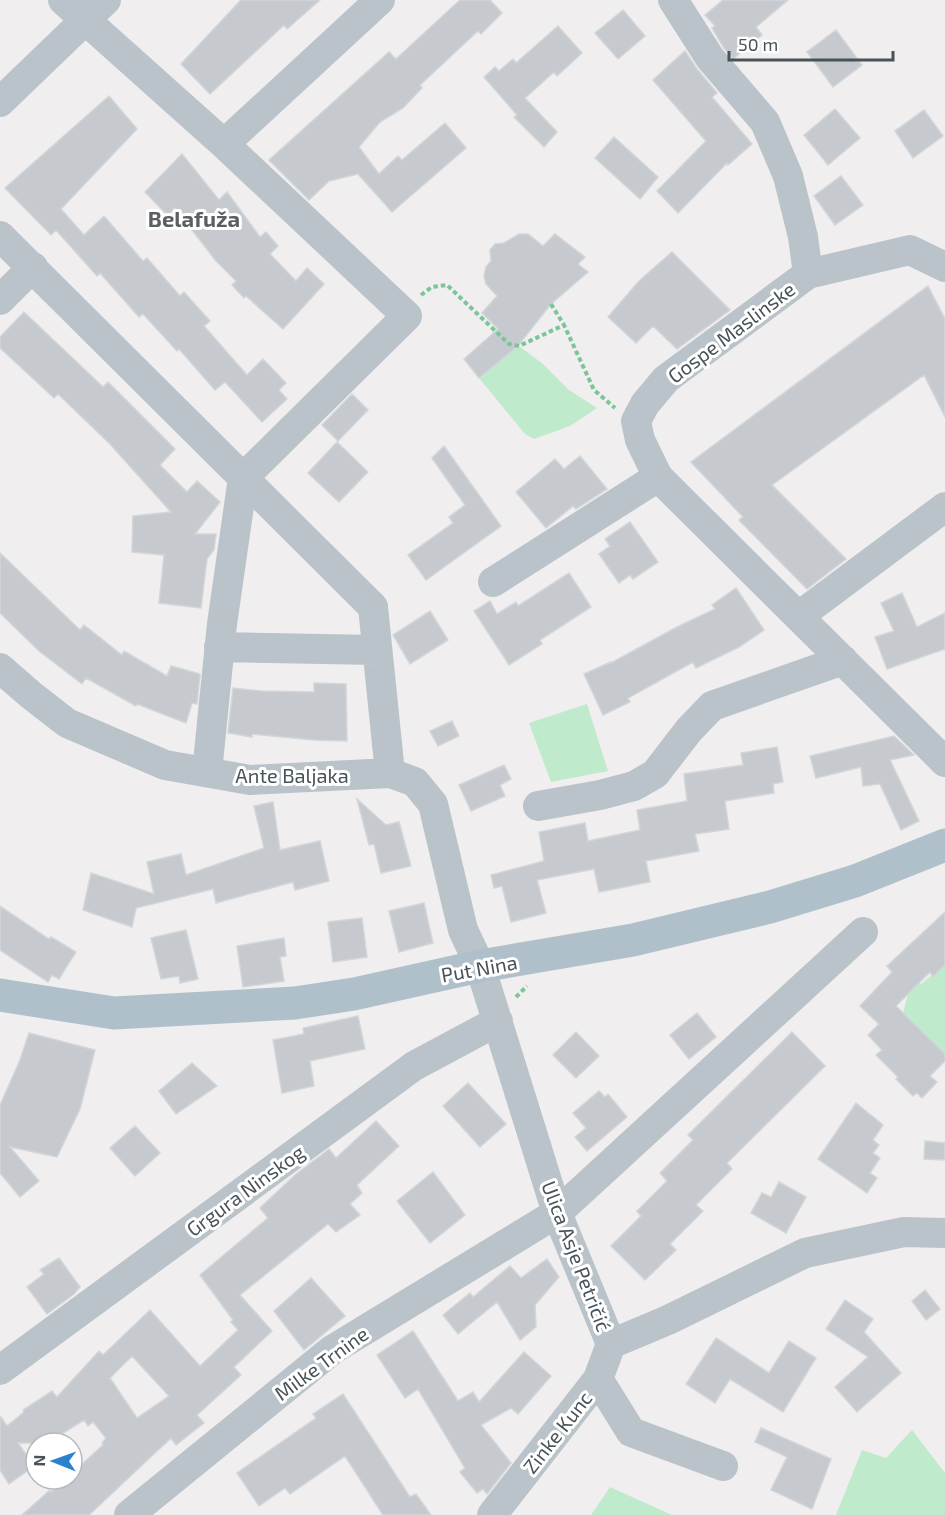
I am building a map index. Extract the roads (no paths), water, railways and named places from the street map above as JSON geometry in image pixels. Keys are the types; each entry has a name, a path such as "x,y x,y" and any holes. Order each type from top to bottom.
{"main road":[{"name":"Put Nina","path":"0,995 114,1013 284,1003 354,994 480,966 633,940 770,907 855,881 945,845"}],"street":[{"path":"63,0 224,144 407,316 243,478 219,647 207,772"},
{"path":"0,102 106,0"},
{"path":"224,144 380,0"},
{"name":"Gospe Maslinske","path":"658,477 640,440 636,421 645,405 666,379 808,274 803,237 788,176 765,122 710,58 673,0"},
{"path":"0,236 373,607 390,773"},
{"path":"808,274 910,250 945,267"},
{"path":"0,300 33,267"},
{"path":"493,582 658,477 945,762"},
{"path":"799,616 945,507"},
{"path":"219,647 377,650"},
{"path":"538,806 600,795 634,786 655,774 689,730 712,706 843,660"},
{"name":"Ante Baljaka","path":"0,668 67,723 165,765 250,780 390,773 415,782 433,804 464,930 480,966"},
{"name":"Milke Trnine","path":"129,1515 332,1350 557,1213 863,932"},
{"name":"Ulica Asje Petričić","path":"480,966 557,1213 611,1344 668,1320 805,1253 904,1232 945,1233"},
{"name":"Grgura Ninskog","path":"0,1370 414,1066 498,1021"},
{"name":"Zinke Kunc","path":"492,1515 598,1379 611,1344"},
{"path":"598,1379 631,1432 723,1466"}],"district":[{"name":"Belafuža","path":"194,218"}]}
